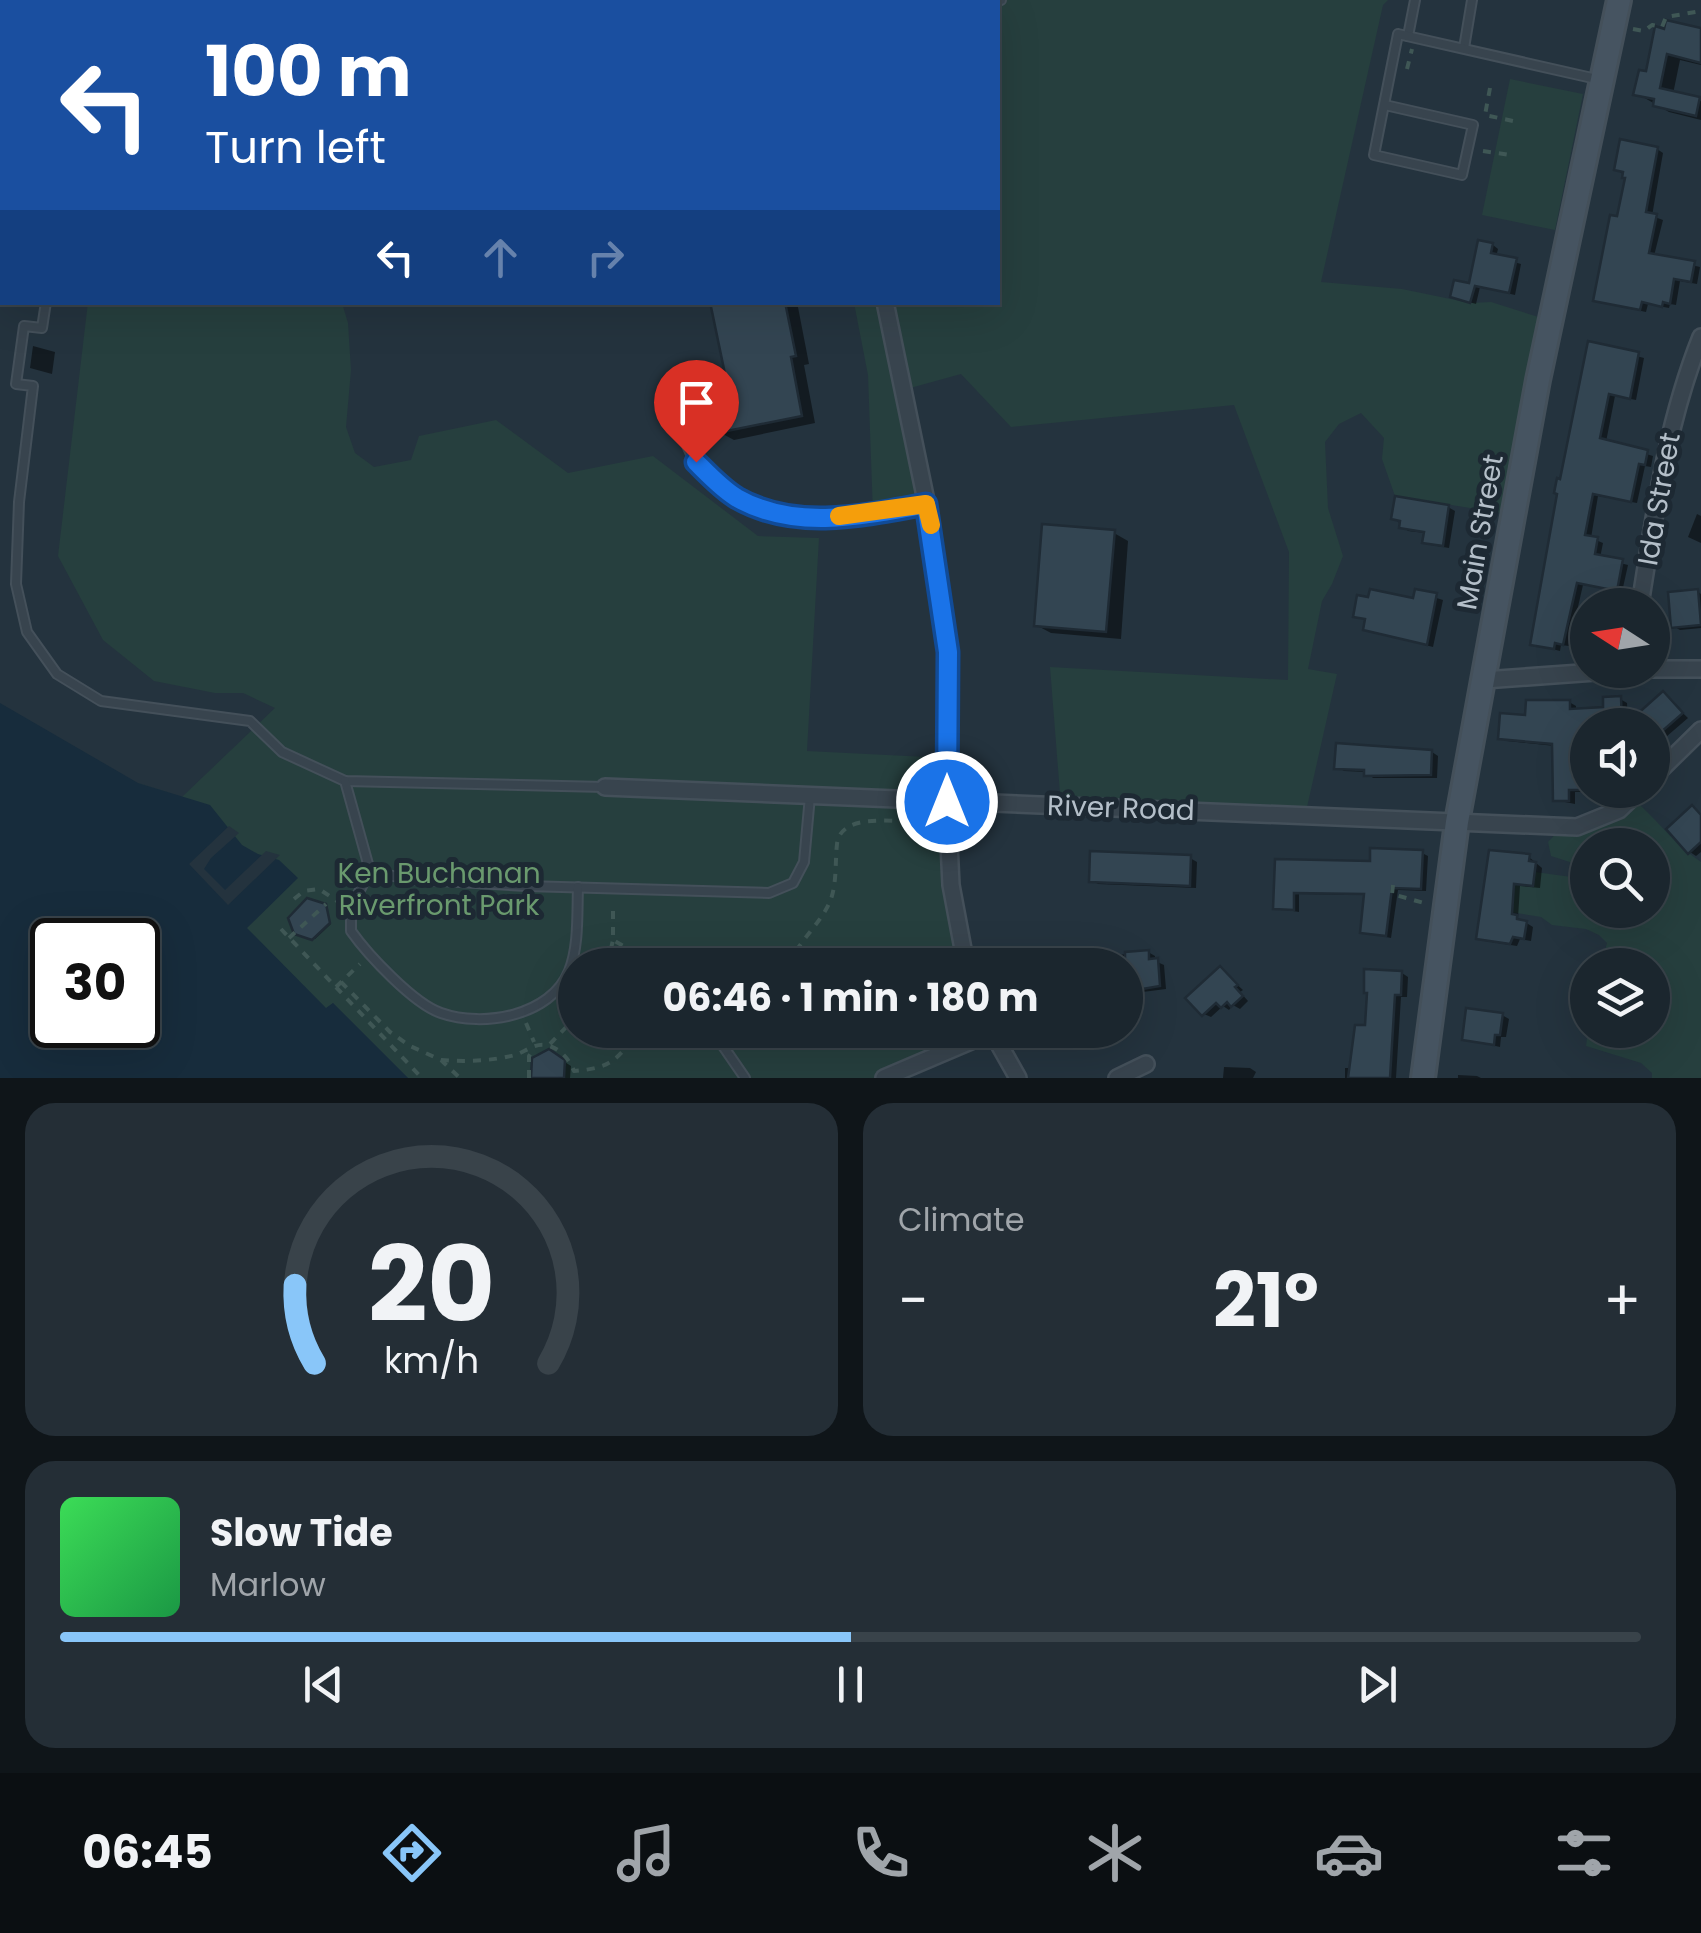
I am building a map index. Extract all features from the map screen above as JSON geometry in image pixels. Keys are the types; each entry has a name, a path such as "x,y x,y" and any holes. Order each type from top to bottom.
{"main road":[{"name":"Main Street","path":"1423,1078 1457,822 1538,380 1619,0"}],"street":[{"path":"886,305 926,504 948,652 951,885 963,948"},
{"name":"Ida Street","path":"1643,588 1666,444 1680,388 1701,337"},
{"path":"1670,669 1701,668"},
{"path":"1484,680 1570,674"},
{"path":"1670,760 1701,730"},
{"name":"River Road","path":"605,787 1577,827 1621,808"},
{"path":"884,1078 952,1048"},
{"path":"1001,1048 1018,1078"},
{"path":"1117,1078 1146,1064"}],"lane":[{"path":"1408,36 1415,0"},
{"path":"1464,48 1472,0"},
{"path":"1384,105 1473,125 1462,175 1374,155 1398,34 1602,80"},
{"path":"46,305 42,328 24,326 16,384 33,386 19,502 16,584 27,632 58,674 101,701 250,721 282,752 344,781 605,787"},
{"path":"672,386 680,425 696,462 734,496 759,508 797,519 870,514 926,504"},
{"path":"344,781 370,871 351,907 349,925 356,938 419,1002 442,1014 499,1018 531,1010 552,993 568,973 574,949 578,887"},
{"path":"370,871 407,879 769,893 793,883 804,862 810,796"},
{"path":"724,1048 745,1078"}],"path":[{"path":"1614,25 1644,31 1652,25 1662,26 1666,17 1701,11"},
{"path":"1490,88 1484,114 1513,121"},
{"path":"1468,148 1510,156"},
{"path":"799,948 830,901 837,838 846,826 858,821 927,824"},
{"path":"1393,885 1392,894 1443,908"},
{"path":"294,899 304,891 319,889 333,897 340,908"},
{"path":"290,938 326,904"},
{"path":"611,948 614,911"},
{"path":"281,929 390,1032 441,1060 460,1078"},
{"path":"613,940 627,948"},
{"path":"338,985 371,953"},
{"path":"338,985 420,1076"},
{"path":"521,1013 536,1043"},
{"path":"549,1045 558,1036"},
{"path":"529,1078 529,1056 536,1043"},
{"path":"441,1060 516,1055 536,1043 549,1045 568,1058 574,1072"},
{"path":"568,1078 574,1072 610,1066 625,1048"}],"green space":[{"path":"1000,0 1388,0 1383,5 1321,282 1402,289 1470,303 1491,302 1551,321 1514,515 1395,496 1382,459 1384,438 1361,413 1339,424 1325,442 1328,508 1343,556 1322,601 1308,669 1337,674 1305,816 1061,806 1050,667 1288,680 1289,552 1234,405 1011,427 961,374 903,390 926,504 873,514 868,375 854,305 1000,305"},
{"path":"1510,79 1583,94 1555,230 1482,215"},
{"name":"Ken Buchanan Riverfront Park","path":"88,305 343,305 348,323 351,370 346,427 355,453 374,467 411,460 419,436 496,420 568,473 653,456 758,536 819,538 807,751 947,758 947,802 964,948 558,948 558,1048 951,1048 884,1078 408,1078 333,1003 326,1009 246,928 138,783 182,797 275,708 243,693 215,693 154,681 103,640 58,556"},
{"path":"1608,808 1642,808 1663,828 1570,828 1570,862 1551,856 1548,842 1562,827"},
{"path":"1670,835 1701,862 1701,1078 1652,1078 1641,1063 1592,1048 1670,1048 1670,948 1606,948 1607,943 1599,935 1578,928 1670,928"},
{"path":"1535,872 1570,877 1570,927 1552,925 1541,917 1480,907 1485,880 1533,886"}],"water":[{"path":"0,703 138,783 210,805 242,845 279,860 298,878 247,928 326,1008 333,1003 408,1078 0,1078"}],"pier":[{"path":"229,826 239,833 204,869 225,890 266,851 280,855 228,905 189,864"}],"building":[{"path":"1666,20 1701,28 1701,63 1667,54 1660,88 1700,97 1696,116 1653,106 1654,99 1633,95 1639,70 1646,71 1655,26 1664,29"},
{"path":"1620,139 1658,147 1646,212 1657,214 1649,253 1695,261 1691,282 1674,279 1670,304 1663,302 1662,307 1642,302 1640,310 1593,301 1610,215 1617,216 1625,178 1623,172 1614,170"},
{"path":"1478,240 1493,243 1491,253 1517,258 1509,293 1475,286 1470,303 1450,297 1454,280 1469,283"},
{"path":"711,305 786,305 802,416 717,433 710,402 730,398"},
{"path":"1588,341 1639,352 1630,399 1609,394 1600,438 1648,450 1645,465 1639,464 1631,502 1593,494 1585,535 1598,537 1595,554 1623,559 1618,588 1577,583 1576,588 1570,588 1570,614 1563,645 1555,643 1554,649 1530,645 1557,494 1554,493 1557,478 1560,479"},
{"path":"1395,496 1449,505 1443,546 1422,543 1424,532 1399,528 1400,521 1391,519"},
{"path":"1042,524 1115,530 1106,632 1034,626"},
{"path":"1370,589 1413,598 1415,589 1437,593 1427,645 1363,630 1365,619 1353,617 1357,595 1368,597"},
{"path":"1698,589 1701,625 1671,628 1670,592"},
{"path":"1663,691 1683,713 1670,724 1670,708 1644,708"},
{"path":"1621,696 1621,708 1586,708 1603,707 1603,697"},
{"path":"1526,700 1570,700 1569,801 1553,801 1552,744 1498,739 1500,713 1525,715"},
{"path":"1336,743 1432,750 1431,775 1364,776 1364,770 1334,769"},
{"path":"1692,805 1701,815 1701,842 1688,854 1667,828"},
{"path":"1370,848 1423,850 1421,889 1392,888 1386,936 1360,933 1364,894 1294,893 1294,910 1273,909 1275,859 1370,861"},
{"path":"1489,850 1530,854 1529,861 1536,862 1533,886 1514,884 1512,914 1527,921 1524,939 1513,937 1510,944 1476,939"},
{"path":"1090,851 1191,855 1190,886 1089,882"},
{"path":"307,898 326,904 330,923 312,940 294,934 288,918"},
{"path":"1143,950 1149,950 1149,959 1158,958 1160,986 1143,989"},
{"path":"1220,966 1243,996 1231,1007 1227,1002 1221,1008 1216,1003 1202,1016 1185,998"},
{"path":"1364,969 1402,971 1401,995 1395,995 1390,1078 1348,1078 1355,1025 1365,1025"},
{"path":"1466,1008 1503,1013 1500,1035 1495,1035 1494,1045 1462,1040"},
{"path":"549,1049 565,1060 564,1078 531,1078 532,1058"}],"slow traffic":[{"path":"839,516 926,504 931,525"}],"route":[{"path":"696,462 734,496 772,514 797,519 870,514 926,504 948,652 947,802"}]}
